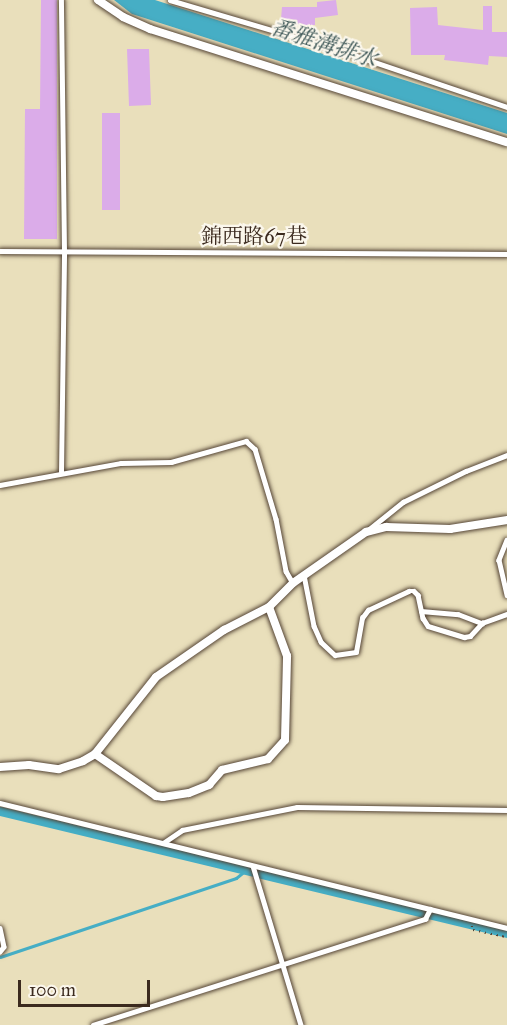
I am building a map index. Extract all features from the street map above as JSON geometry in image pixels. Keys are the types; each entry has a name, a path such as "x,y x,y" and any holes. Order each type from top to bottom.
{"street":[{"path":"98,0 123,17 150,29 507,142"},
{"path":"0,767 28,765 58,769 83,761 95,754 156,677 224,630 269,608 293,583 366,532 386,527 450,529 507,520"},
{"path":"95,754 156,796 163,797 189,793 209,785 222,770 267,759 285,740 287,656 269,608"}],"lane":[{"path":"61,0 64,252 61,472"},
{"path":"171,0 330,47 507,106"},
{"name":"錦西路67巷","path":"0,251 507,254"},
{"path":"0,485 61,472 121,463 171,462 242,441 250,442 255,449 276,519 286,571 293,583"},
{"path":"366,532 403,502 466,471 507,455"},
{"path":"507,540 499,560 507,595"},
{"path":"304,575 314,626 321,642 335,655 356,652 362,618 368,610 414,591 428,626 464,637 470,636 482,623 507,614"},
{"path":"421,611 458,614 482,623"},
{"path":"0,803 507,928"},
{"path":"163,843 182,830 297,807 507,810"},
{"path":"253,866 301,1025"},
{"path":"93,1025 425,919 430,909"},
{"path":"0,928 4,947 0,952"}],"path":[{"path":"473,930 507,937"}],"water":[{"path":"114,0 155,0 507,113 507,134 132,14"}],"building":[{"path":"41,0 57,0 57,239 24,239 25,109 40,109"},
{"path":"336,0 338,15 315,18 315,25 297,25 297,20 281,19 282,7 317,7 317,2"},
{"path":"483,6 492,6 492,32 507,32 507,57 489,56 488,65 444,60 445,55 411,55 410,8 437,7 438,25 483,30"},
{"path":"127,49 149,49 151,105 129,106"},
{"path":"102,113 120,113 120,210 102,210"}],"waterway":[{"path":"0,811 507,933"},
{"path":"0,957 236,878 246,870"}],"water label":[{"name":"番雅溝排水","path":"324,43"}]}
